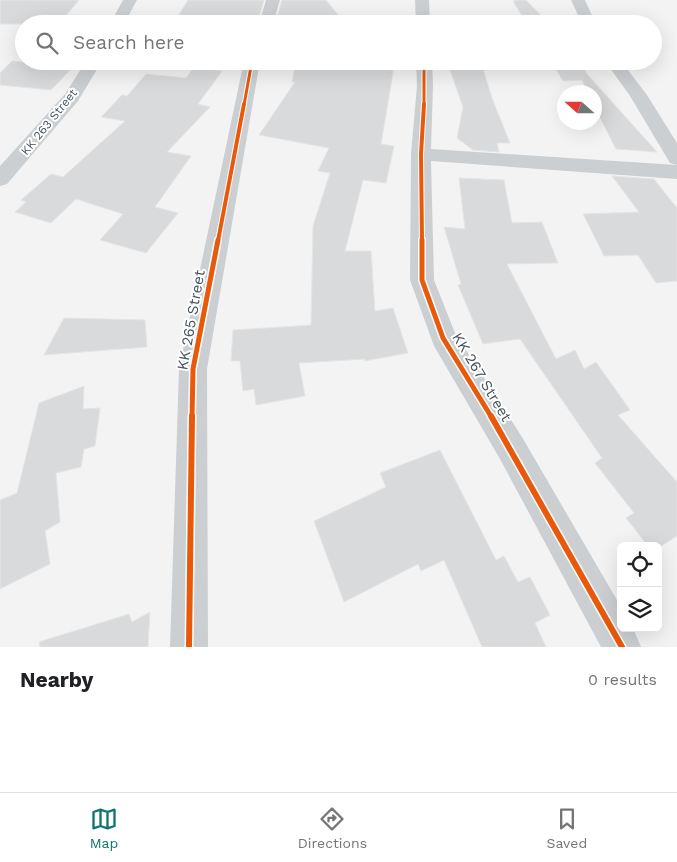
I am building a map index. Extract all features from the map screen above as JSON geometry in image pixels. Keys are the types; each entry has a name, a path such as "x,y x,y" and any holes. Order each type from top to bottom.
{"street":[{"path":"122,15 130,0"},
{"path":"269,15 273,0"},
{"path":"422,0 423,15"},
{"path":"578,0 585,15"},
{"name":"KK 263 Street","path":"2,174 72,97 88,70"},
{"name":"KK 265 Street","path":"189,647 193,369 250,70"},
{"name":"KK 267 Street","path":"424,70 420,154 422,280 443,338 511,448 622,647"},
{"path":"620,70 638,95 677,159"},
{"path":"420,154 677,172"}],"building":[{"path":"0,0 79,0 66,15 15,15 15,24 0,24"},
{"path":"188,0 264,0 260,15 179,15"},
{"path":"282,0 326,0 338,15 278,15"},
{"path":"526,0 540,15 522,15 513,1"},
{"path":"12,61 15,61 15,70 70,70 51,90 0,85 0,73"},
{"path":"192,70 222,71 198,104 210,107 167,152 191,156 155,207 178,213 146,253 100,240 123,214 76,199 51,223 15,212 26,202 21,200 51,174 63,177 125,121 101,117 122,95 127,96 146,74 186,78"},
{"path":"294,70 393,70 381,144 394,146 386,183 363,180 345,251 371,251 375,311 393,308 408,353 365,361 365,359 299,363 305,396 256,405 254,389 243,391 240,361 231,361 233,330 311,325 313,226 330,173 318,171 329,148 259,135 295,82 292,82"},
{"path":"450,70 483,70 510,143 497,143 499,152 473,150 457,138 463,107"},
{"path":"556,70 585,70 597,85 584,85 582,80 563,81"},
{"path":"602,91 657,152 616,149 602,122"},
{"path":"612,176 654,179 677,208 677,281 656,283 638,255 604,256 583,214 639,212"},
{"path":"459,178 504,180 512,223 542,222 558,263 507,264 556,359 575,350 584,369 596,362 630,410 618,415 677,482 677,536 662,545 662,542 645,542 626,518 634,513 595,463 602,458 520,339 483,344 458,285 461,284 444,227 465,229"},
{"path":"64,318 145,320 147,347 44,355"},
{"path":"84,386 83,409 100,408 95,446 84,449 81,467 56,473 60,522 45,531 50,564 0,589 0,500 17,493 39,403"},
{"path":"440,450 496,560 504,556 518,582 530,577 550,615 535,623 546,647 482,647 444,560 421,571 418,564 344,602 314,521 386,487 380,473"},
{"path":"150,612 148,647 40,647 39,642 129,614 132,622"}],"cycle path":[{"path":"189,647 193,369 250,70"},
{"path":"424,70 421,154 422,280 443,338 511,448 622,647"}]}
